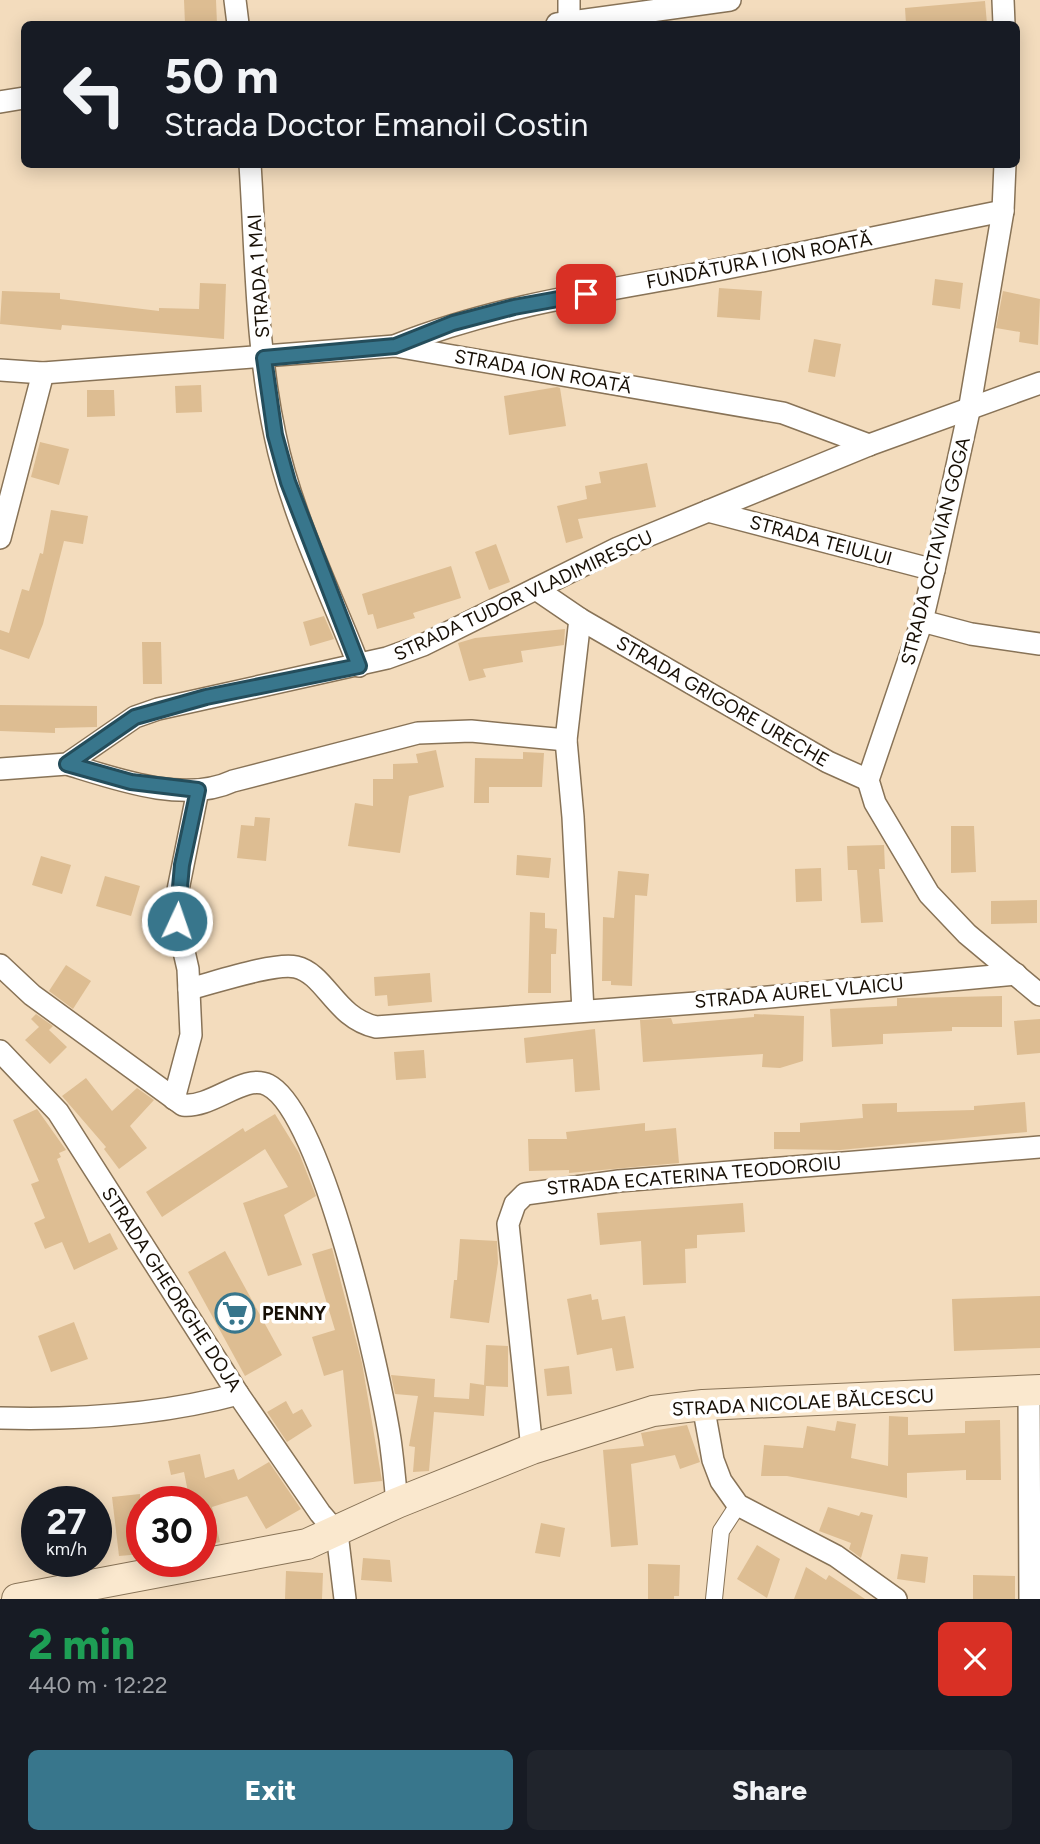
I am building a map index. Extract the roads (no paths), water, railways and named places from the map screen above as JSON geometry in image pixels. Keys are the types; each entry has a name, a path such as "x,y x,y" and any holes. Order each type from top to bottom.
{"main road":[{"name":"STRADA NICOLAE BĂLCESCU","path":"17,1599 307,1544 337,1533 397,1503 532,1449 653,1411 703,1405 1034,1390"}],"street":[{"path":"235,0 238,21"},
{"path":"564,21 569,0"},
{"path":"584,21 730,0"},
{"path":"1003,0 1004,21"},
{"path":"0,102 21,98"},
{"name":"STRADA 1 MAI","path":"250,168 264,358 275,435 288,482 359,666"},
{"name":"STRADA OCTAVIAN GOGA","path":"868,780 922,621 934,570 969,411 1003,211 1005,168"},
{"name":"FUNDĂTURA I ION ROATĂ","path":"395,346 453,323 514,307 706,272 1003,211"},
{"name":"STRADA ION ROATĂ","path":"0,370 43,373 395,346 783,414 869,445"},
{"path":"0,538 43,373"},
{"name":"STRADA TUDOR VLADIMIRESCU","path":"67,764 135,717 206,697 359,666 423,645 618,548 869,445 969,411 1040,383"},
{"name":"STRADA TEIULUI","path":"708,511 934,570"},
{"name":"STRADA GRIGORE URECHE","path":"536,589 580,619 828,762 868,780"},
{"path":"580,619 566,740 575,841 583,1011"},
{"path":"922,621 971,634 1040,644"},
{"path":"0,769 67,764 131,782 198,790 217,789 233,781 418,733 471,731 566,740"},
{"path":"868,780 875,803 929,894 967,934 1040,995"},
{"path":"174,1099 191,1035 189,989 177,921 178,890 198,790"},
{"path":"0,965 32,995 183,1105 206,1104 240,1085 266,1083 279,1093 295,1114 316,1160 363,1308 390,1440 397,1503"},
{"name":"STRADA AUREL VLAICU","path":"189,989 280,966 296,967 313,977 338,1006 359,1023 376,1027 1016,974"},
{"name":"STRADA GHEORGHE DOJA","path":"0,1051 58,1112 238,1394 320,1513 337,1533"},
{"name":"STRADA ECATERINA TEODOROIU","path":"532,1449 508,1224 515,1204 525,1194 619,1181 1040,1147"},
{"path":"1030,1599 1034,1390"},
{"path":"0,1418 115,1415 180,1407 238,1394"},
{"path":"703,1405 713,1460 721,1481 738,1506 836,1556 896,1599"},
{"path":"715,1599 721,1531 738,1506"},
{"path":"337,1533 345,1599"}],"place":[{"name":"PENNY","path":"235,1313"}]}
